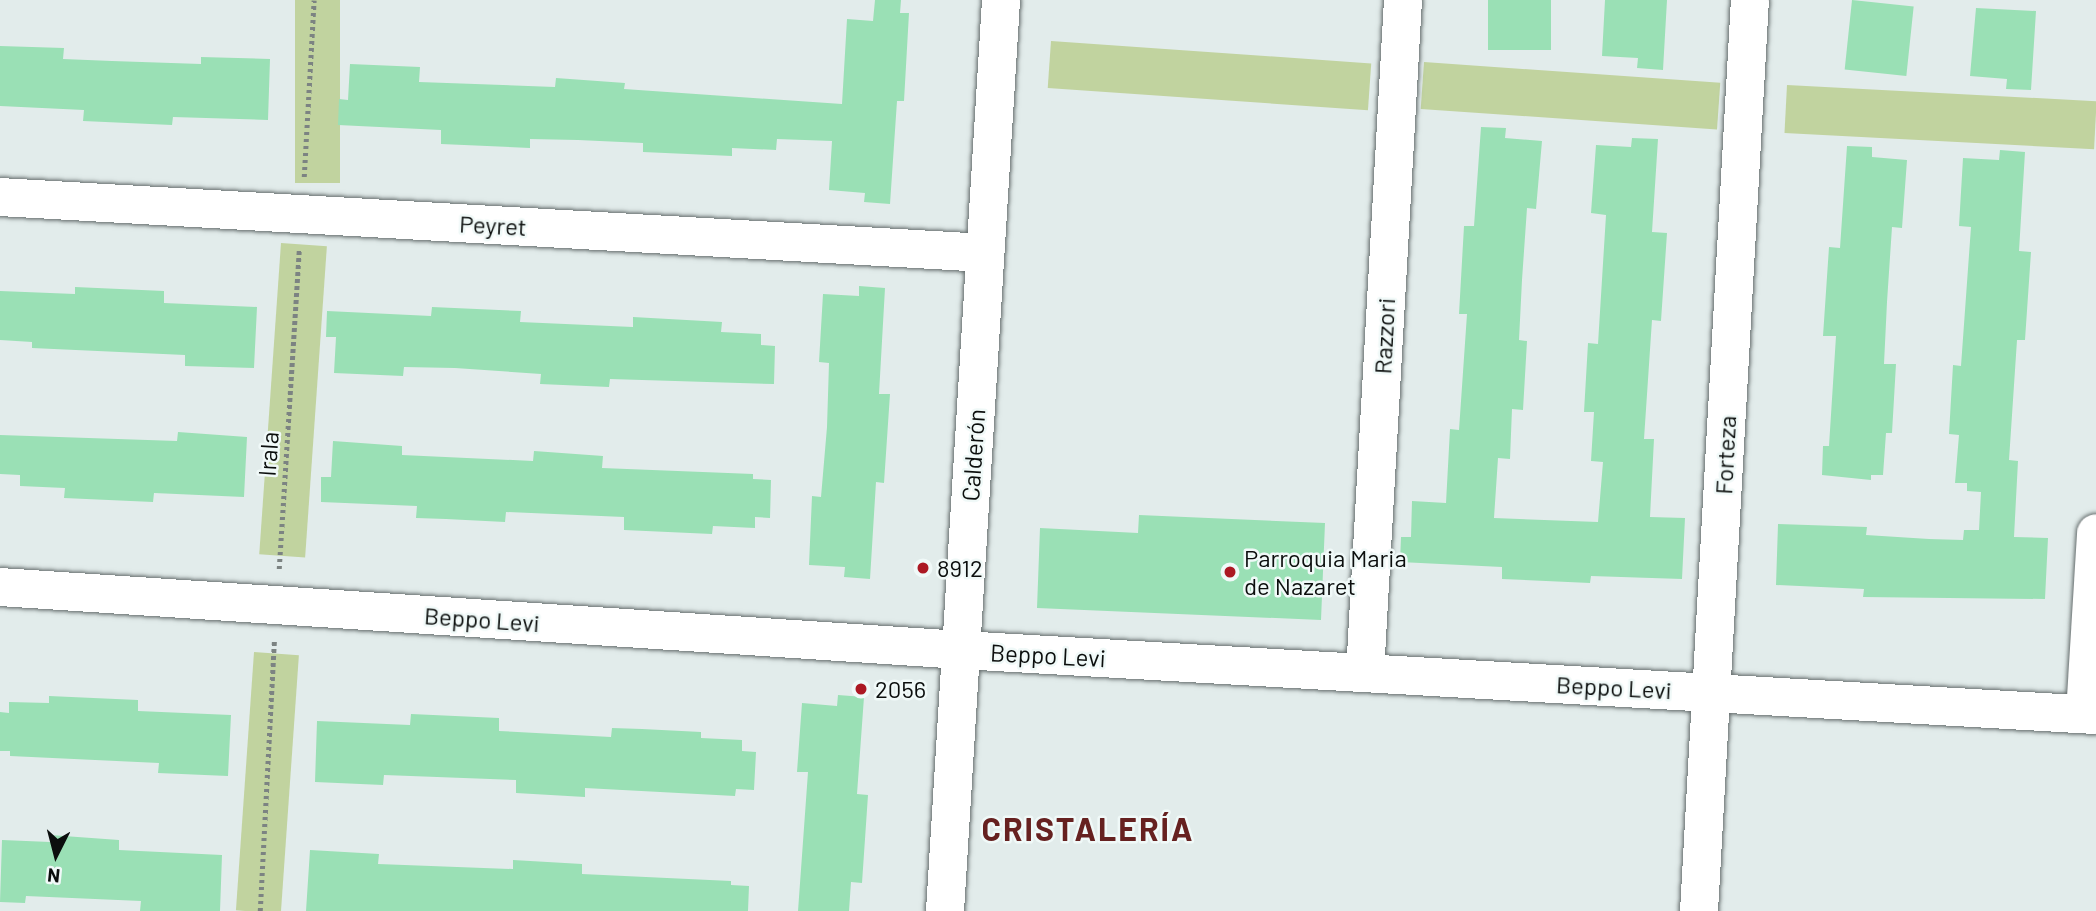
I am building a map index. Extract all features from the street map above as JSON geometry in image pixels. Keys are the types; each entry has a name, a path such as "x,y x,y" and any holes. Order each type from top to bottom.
{"street":[{"name":"Calderón","path":"945,911 1001,0"},
{"name":"Razzori","path":"1365,673 1403,0"},
{"name":"Forteza","path":"1699,911 1751,0"},
{"name":"Peyret","path":"0,197 985,253"},
{"path":"2091,714 2096,533"},
{"name":"Beppo Levi","path":"0,587 961,650 2091,714"}],"path":[{"name":"Irala","path":"260,911 314,0"}],"green space":[{"path":"295,0 340,0 340,183 295,183"},
{"path":"1051,41 1371,63 1368,110 1048,88"},
{"path":"1424,62 1720,83 1717,130 1421,109"},
{"path":"1787,85 2096,101 2094,149 1784,133"},
{"path":"281,243 327,246 305,557 259,554"},
{"path":"254,652 299,655 281,911 236,910"}],"building":[{"path":"875,0 901,0 900,13 909,13 904,101 897,101 890,204 864,202 865,193 829,190 832,141 777,139 776,150 732,148 732,156 643,152 643,143 578,140 530,139 530,148 441,144 441,130 338,125 339,99 348,100 350,64 420,67 419,82 555,87 556,78 625,83 624,89 842,104 847,19 873,21"},
{"path":"1488,0 1551,0 1551,50 1488,50"},
{"path":"1605,0 1667,0 1663,70 1637,68 1638,58 1602,56"},
{"path":"1852,0 1914,6 1906,76 1845,70"},
{"path":"1976,8 2036,11 2031,90 2006,89 2007,79 1970,76"},
{"path":"0,46 64,48 63,59 201,64 201,57 270,59 268,120 173,117 172,125 83,121 84,110 0,106"},
{"path":"1481,127 1506,128 1505,138 1542,141 1536,209 1527,208 1519,340 1527,341 1523,410 1512,409 1510,459 1498,458 1494,518 1598,522 1603,462 1591,461 1594,412 1584,412 1588,343 1598,344 1606,215 1591,213 1596,145 1631,147 1632,138 1658,139 1652,232 1667,233 1661,321 1652,320 1644,439 1654,439 1650,517 1685,518 1682,579 1591,576 1590,583 1502,579 1502,567 1400,562 1401,537 1411,537 1412,501 1446,503 1450,429 1459,430 1467,314 1459,314 1464,226 1474,226"},
{"path":"1847,146 1872,147 1872,157 1907,160 1902,228 1892,227 1887,302 1884,364 1896,364 1892,433 1886,433 1883,475 1871,475 1871,480 1822,475 1823,446 1829,446 1836,336 1823,336 1829,247 1840,248"},
{"path":"2000,150 2025,152 2019,251 2031,252 2025,340 2017,340 2009,460 2018,461 2014,537 2048,538 2045,599 1863,597 1864,589 1776,585 1778,524 1867,527 1866,535 1929,539 1963,540 1964,530 1979,530 1981,492 1967,491 1967,483 1955,483 1959,435 1949,434 1953,365 1961,366 1971,227 1959,226 1963,158 1999,160"},
{"path":"859,286 885,288 879,394 890,394 884,483 876,482 870,579 844,577 845,567 809,565 812,496 821,497 827,427 829,363 819,362 823,294 859,296"},
{"path":"75,287 164,291 164,303 257,307 254,368 185,366 185,355 32,348 32,342 0,340 0,291 75,294"},
{"path":"432,307 521,311 520,322 633,327 633,317 722,322 721,332 761,334 761,345 775,346 774,384 610,379 609,387 540,384 541,374 455,368 404,367 403,376 334,373 336,337 326,337 327,311 431,316"},
{"path":"178,432 247,437 244,497 154,493 153,502 64,498 65,488 20,486 20,475 0,474 0,435 177,441"},
{"path":"333,441 402,446 402,455 533,461 534,451 603,456 602,468 753,474 753,479 771,480 770,518 755,517 755,528 713,526 712,534 624,530 624,517 506,512 505,522 416,518 417,506 321,502 321,477 331,477"},
{"name":"Parroquia Maria de Nazaret","path":"1139,515 1325,523 1321,620 1037,608 1040,528 1138,533"},
{"path":"838,695 864,697 857,794 868,795 862,883 851,882 849,911 798,911 808,772 797,772 802,703 837,706"},
{"path":"49,696 138,700 138,711 231,715 228,776 158,773 159,763 10,756 10,751 0,751 0,712 9,713 9,702 49,703"},
{"path":"411,714 499,718 499,731 611,737 612,728 642,729 701,732 701,738 742,740 742,751 756,752 754,790 736,789 735,796 585,788 585,797 516,793 516,780 384,775 383,785 315,782 317,721 410,725"},
{"path":"50,835 119,840 119,850 222,855 220,911 140,911 141,901 26,896 25,903 0,902 2,840 50,842"},
{"path":"310,850 379,854 378,864 513,869 513,860 582,864 582,874 731,881 731,885 749,886 748,911 306,911"}],"place":[{"name":"8912","path":"923,568"},
{"name":"Parroquia Maria de Nazaret","path":"1230,572"},
{"name":"2056","path":"861,689"}],"district":[{"name":"CRISTALERÍA","path":"1088,828"}]}
